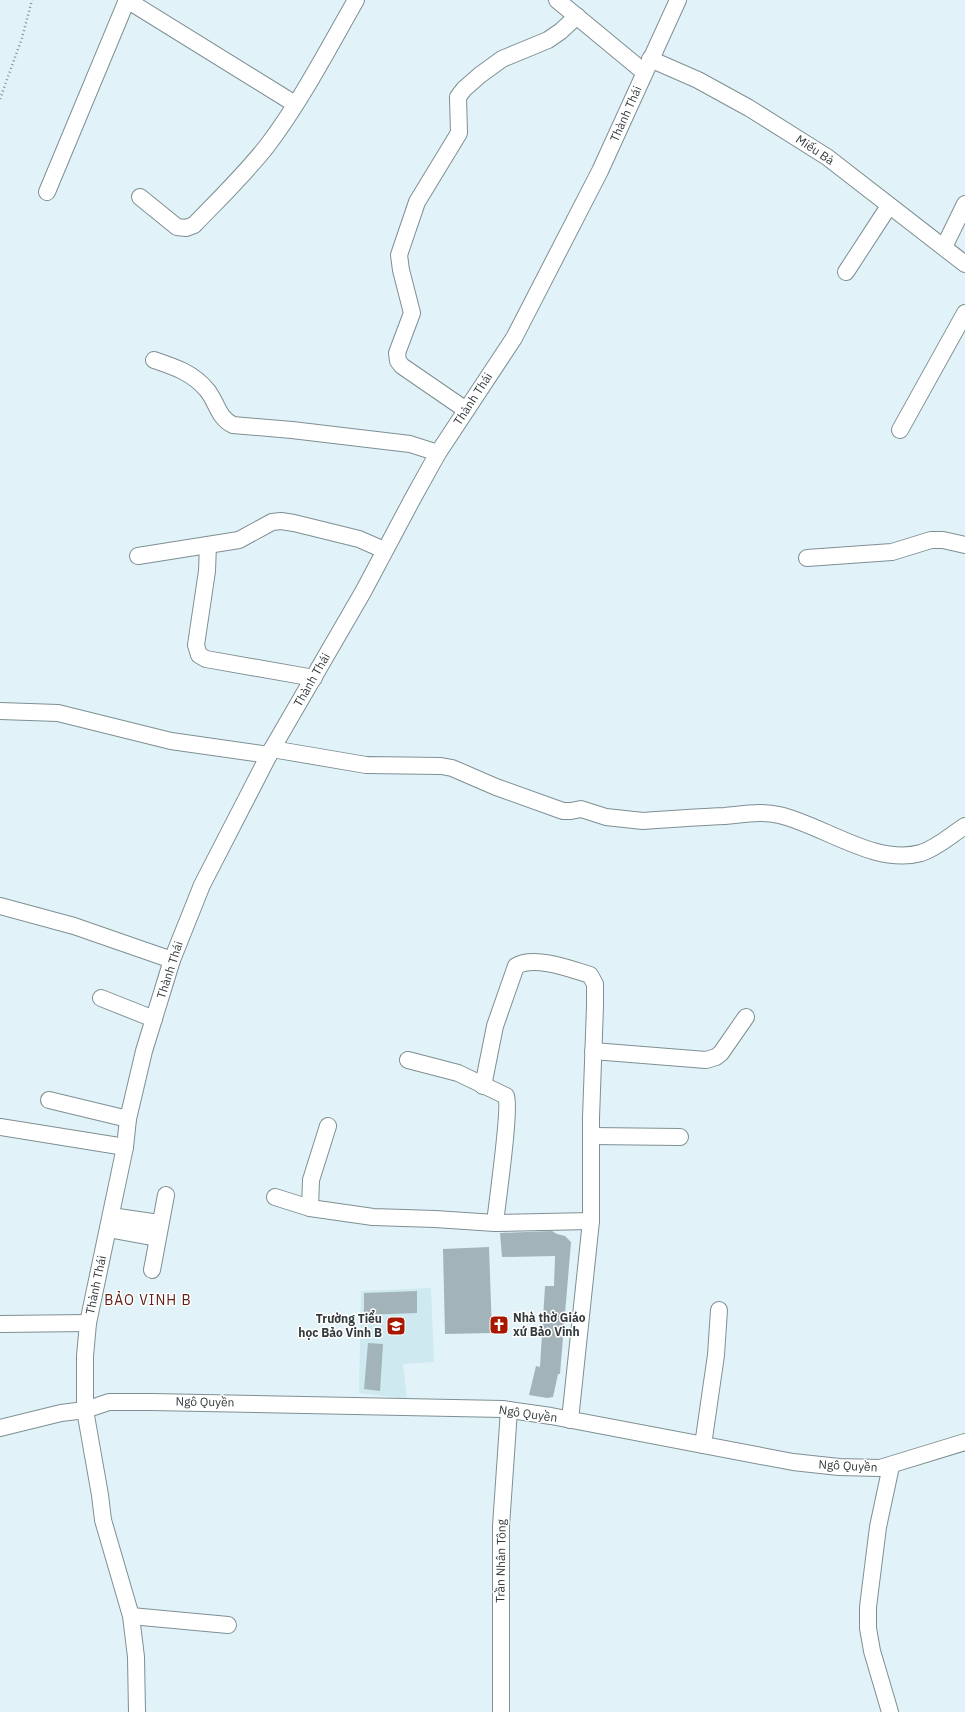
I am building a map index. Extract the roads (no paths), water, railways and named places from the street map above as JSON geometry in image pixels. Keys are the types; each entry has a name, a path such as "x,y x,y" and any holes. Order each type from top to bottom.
{"street":[{"path":"47,192 127,0 294,104"},
{"path":"140,197 177,227 186,228 194,225 245,172 267,145 318,68 356,0"},
{"name":"Miếu Bà","path":"557,0 576,16 647,65 698,80 750,108 827,157 965,264"},
{"name":"Thành Thái","path":"137,1712 136,1657 131,1616 103,1520 85,1410 85,1356 88,1323 125,1147 128,1119 144,1051 172,960 202,885 271,752 363,592 384,550 438,452 514,338 600,171 647,65 678,0"},
{"path":"466,410 402,366 398,361 397,353 412,313 400,270 399,255 417,202 459,133 458,97 464,89 480,75 502,59 548,40 561,31 576,16"},
{"path":"944,247 965,204"},
{"path":"846,272 889,206"},
{"path":"900,430 965,313"},
{"path":"154,360 186,371 199,381 209,392 226,421 233,424 410,444 438,452"},
{"path":"138,556 239,540 272,522 281,521 359,539 384,550"},
{"path":"807,558 892,552 931,540 943,540 965,545"},
{"path":"208,545 196,645 199,654 206,659 314,678"},
{"path":"0,711 58,713 171,741 271,752 366,765 441,766 452,768 496,787 563,811 580,809 606,817 627,820 643,821 753,814 780,815 831,833 866,849 883,854 909,855 922,853 937,846 965,826"},
{"path":"0,906 74,926 172,960"},
{"path":"483,1086 495,1026 516,966 524,962 554,964 590,975 595,984 591,1136 591,1221 570,1420"},
{"path":"101,998 154,1019"},
{"path":"593,1051 706,1060 716,1057 721,1052 746,1017"},
{"path":"408,1060 458,1073 483,1086 503,1094 508,1100 495,1223"},
{"path":"49,1100 128,1119"},
{"path":"310,1208 313,1173 328,1126"},
{"path":"0,1127 125,1147"},
{"path":"591,1136 680,1137"},
{"path":"152,1270 158,1231 166,1195"},
{"path":"275,1197 310,1208 373,1217 495,1223 591,1221"},
{"path":"110,1222 158,1231"},
{"path":"703,1445 716,1355 719,1310"},
{"path":"0,1324 88,1323"},
{"name":"Ngô Quyền","path":"0,1428 61,1413 85,1410 109,1402 509,1410 724,1448 793,1462 839,1468 866,1469 891,1466 965,1442"},
{"name":"Trần Nhân Tông","path":"501,1712 501,1526 509,1410"},
{"path":"890,1712 872,1651 868,1628 868,1608 878,1527 891,1466"},
{"path":"131,1616 228,1625"}],"place":[{"name":"Nhà thờ Giáo xứ Bảo Vinh","path":"499,1325"},
{"name":"Trường Tiểu học Bảo Vinh B","path":"396,1326"}],"district":[{"name":"BẢO VINH B","path":"148,1300"}]}
